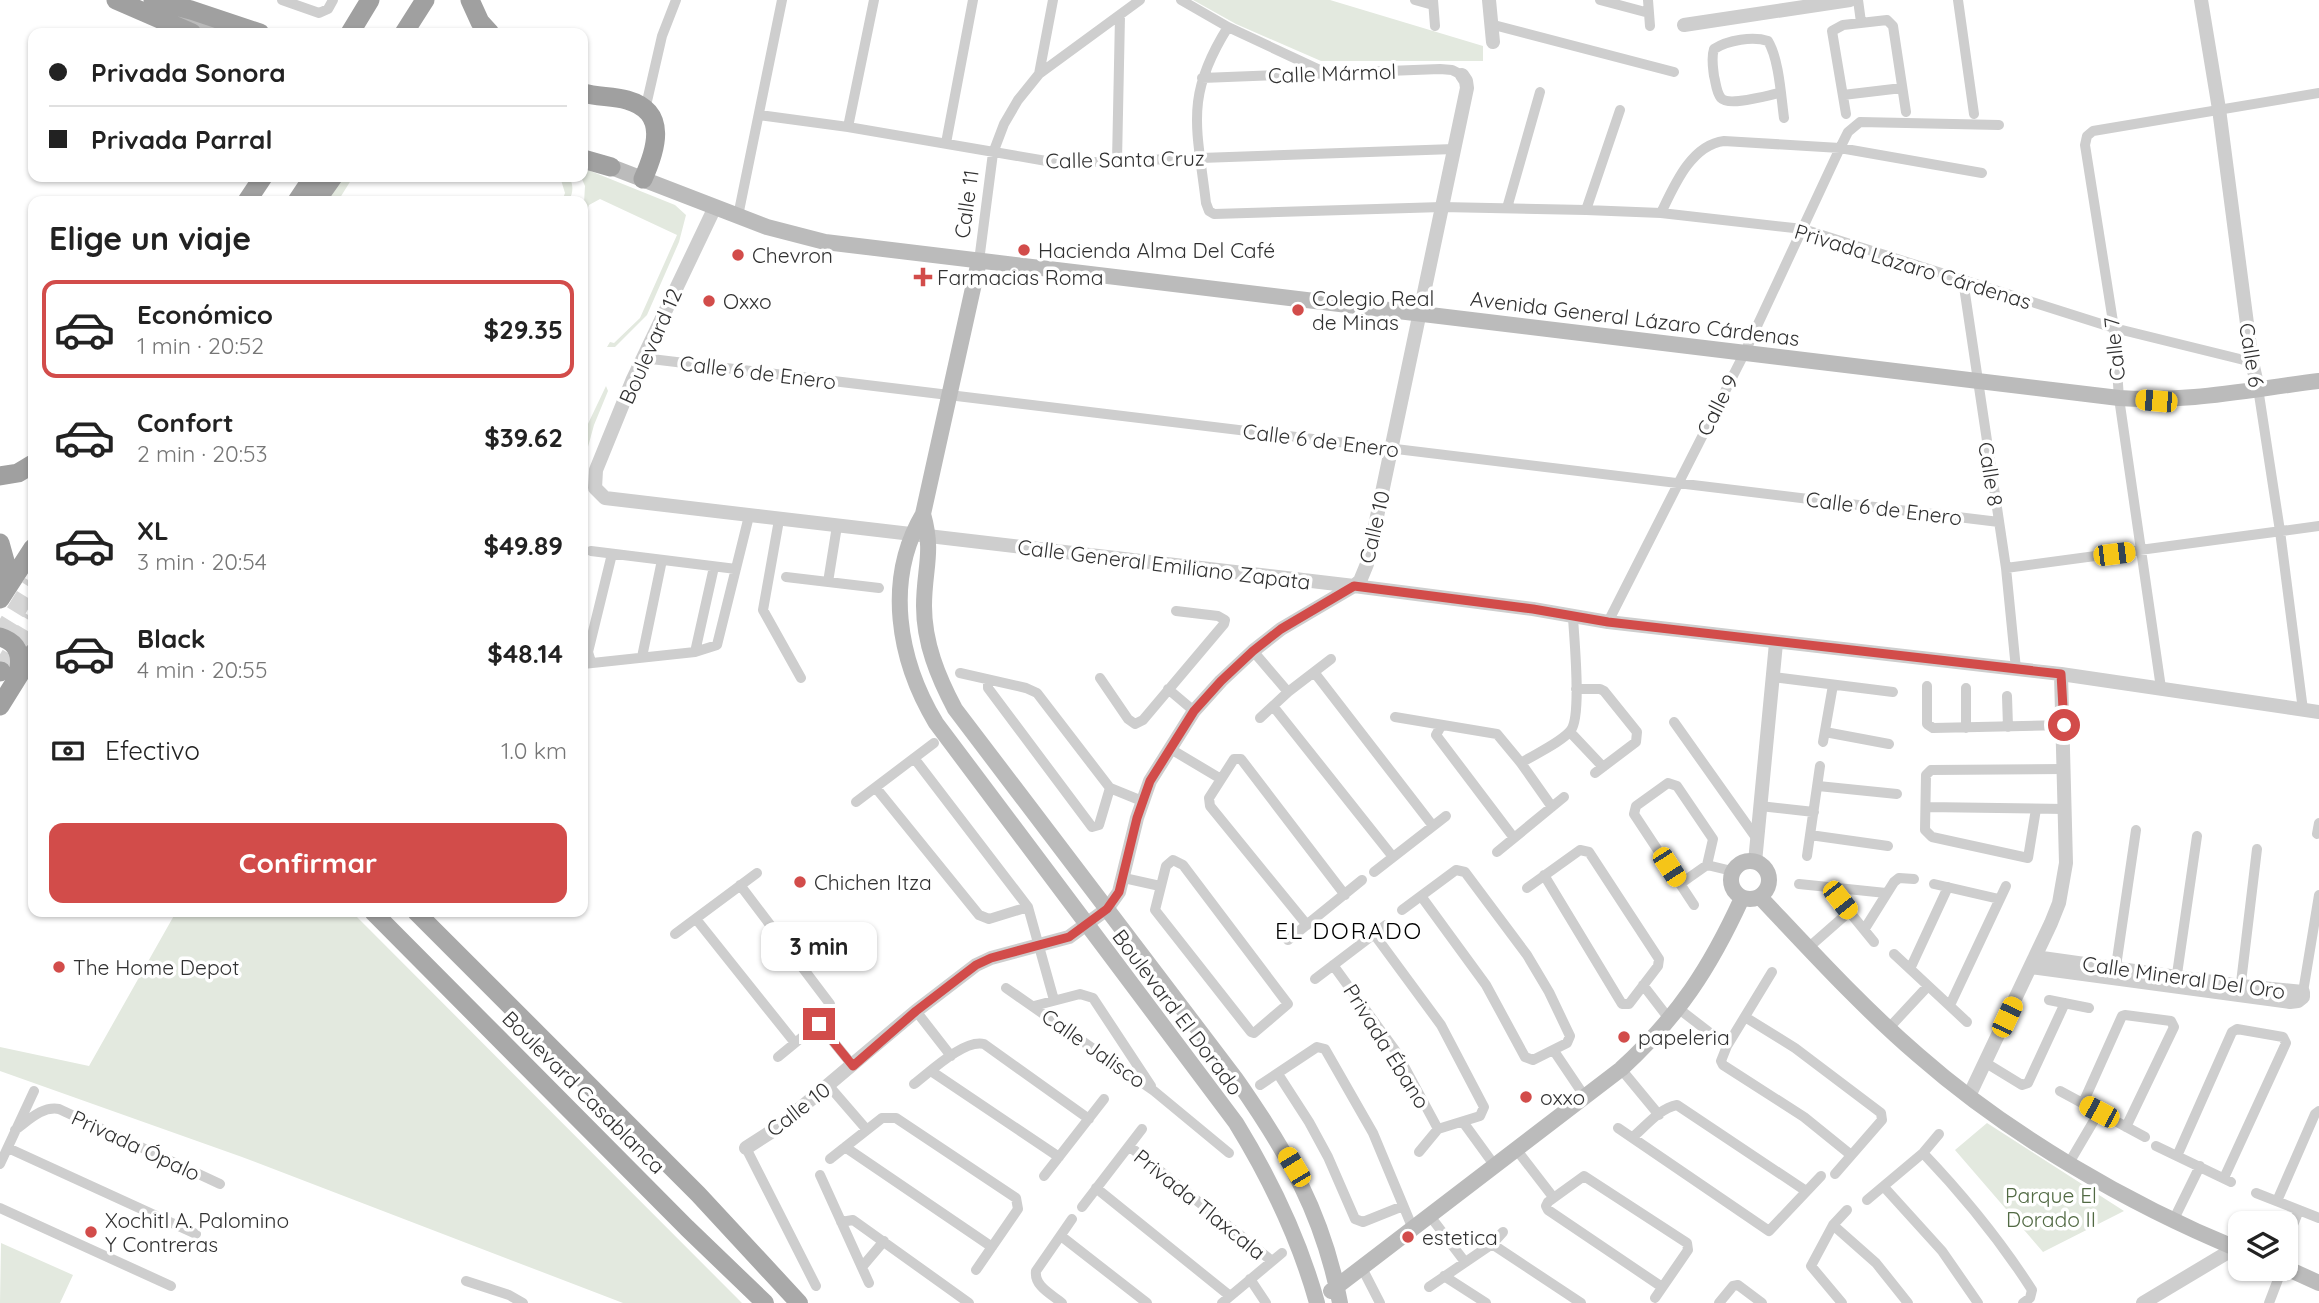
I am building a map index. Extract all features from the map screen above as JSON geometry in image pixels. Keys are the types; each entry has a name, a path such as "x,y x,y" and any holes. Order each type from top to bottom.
{"highway":[{"path":"116,0 190,26"},
{"path":"153,0 245,28"},
{"path":"407,28 425,0"},
{"path":"470,0 485,28"},
{"path":"344,28 366,7"},
{"path":"353,28 366,7"},
{"path":"588,94 626,99 638,104 656,126 652,159 643,179"},
{"path":"588,160 611,167"},
{"path":"0,476 18,473 28,467"},
{"path":"0,543 5,561 0,598"},
{"path":"0,598 28,561"},
{"path":"0,637 14,644 20,653 6,674 0,706"},
{"path":"6,674 28,657"}],"main road":[{"path":"134,0 190,26"},
{"name":"Avenida General Lázaro Cárdenas","path":"611,167 737,216 825,242 2119,398 2156,401 2182,399 2319,381"},
{"name":"Calle 11","path":"911,534 923,514 979,261"},
{"name":"Calle 11","path":"923,514 929,536"},
{"name":"Boulevard El Dorado","path":"911,534 900,593 899,621 907,660 921,699 1086,926 1242,1132 1265,1171 1287,1218 1303,1255 1316,1303"},
{"name":"Boulevard El Dorado","path":"929,536 924,605 927,636 943,687 956,709 1269,1125 1294,1167 1313,1207 1340,1303"},
{"path":"1742,862 1755,862 1768,874 1768,887 1760,897 1748,900 1732,890 1730,877 1732,871 1742,862"},
{"path":"1760,897 1888,1029 1969,1096 2098,1181 2173,1221 2228,1245"},
{"path":"1316,1303 1621,1069 1674,1014 1714,956 1742,898"},
{"name":"Boulevard Casablanca","path":"378,917 765,1303"},
{"name":"Boulevard Casablanca","path":"421,917 698,1194 799,1303"},
{"path":"2298,1275 2319,1283"}],"street":[{"path":"282,0 319,13 328,9 333,0"},
{"path":"645,110 662,36 676,0"},
{"path":"737,216 782,0"},
{"path":"848,127 874,0"},
{"path":"946,143 973,0"},
{"path":"1039,74 1053,0"},
{"name":"Calle 11","path":"979,261 993,153 1004,124 1018,100 1039,74 1140,0"},
{"path":"1181,0 1228,27 1324,72"},
{"path":"1415,0 1433,3 1435,26"},
{"path":"1489,0 1493,42"},
{"path":"1600,0 1649,13"},
{"path":"1648,0 1650,26"},
{"path":"1684,25 1803,3 1850,0"},
{"path":"1858,0 1861,22"},
{"path":"1958,0 1974,114"},
{"name":"Calle 6","path":"2201,0 2219,109 2252,362 2280,531 2303,710"},
{"path":"1117,161 1120,16"},
{"path":"1736,17 1739,41"},
{"path":"1846,114 1832,31 1839,26 1887,20 1892,23 1906,112"},
{"path":"1490,24 1674,72"},
{"path":"1200,158 1197,96 1213,51 1228,27"},
{"path":"1780,93 1732,102 1723,100 1716,83 1712,57 1714,49 1739,41 1768,41 1773,52 1780,93 1784,118"},
{"name":"Calle Mármol","path":"1202,78 1440,69 1452,70 1462,75"},
{"name":"Calle 10","path":"746,1148 777,1128 916,1011 976,965 991,958 1069,937 1107,909 1115,901 1124,878 1142,801 1170,748 1194,711 1253,651 1281,629 1360,580 1367,564 1467,88 1462,75"},
{"path":"1843,95 1902,88"},
{"path":"1507,208 1540,92"},
{"path":"2219,109 2319,93"},
{"name":"Calle 7","path":"2161,688 2119,398 2113,328 2085,145 2087,135 2093,131 2219,109"},
{"path":"1586,210 1620,110"},
{"name":"Calle Santa Cruz","path":"758,115 848,127 1058,163 1454,149"},
{"name":"Calle 9","path":"1608,622 1744,354 1848,132 1860,122 1999,125"},
{"path":"1661,213 1682,172 1694,157 1710,144 1724,141 1840,148 1982,173"},
{"name":"Privada Lázaro Cárdenas","path":"1200,158 1206,203 1211,213 1442,207 1586,210 1661,213 1803,229 2113,328 2252,362"},
{"name":"Boulevard 12","path":"596,488 596,470 643,358 715,207"},
{"name":"Calle 8","path":"1963,280 2006,568 2016,669"},
{"name":"Calle 6 de Enero","path":"643,358 1999,522"},
{"name":"Calle General Emiliano Zapata","path":"596,488 600,494 611,499 1354,586 1776,643 2061,674 2319,712"},
{"path":"588,663 712,648 720,640 749,516"},
{"path":"779,520 763,610 801,678"},
{"path":"828,582 837,526"},
{"path":"2006,568 2319,526"},
{"path":"591,551 736,569"},
{"path":"588,652 612,554"},
{"path":"642,657 662,560"},
{"path":"695,652 714,567"},
{"path":"786,577 879,588"},
{"path":"1100,678 1128,719 1135,724 1143,720 1224,624 1218,616 1176,611"},
{"path":"1521,763 1570,732 1576,717 1573,617"},
{"path":"1755,862 1776,643"},
{"path":"1253,651 1288,692"},
{"path":"1260,718 1288,692 1331,659"},
{"path":"1314,672 1433,827"},
{"path":"960,673 1037,693 1110,788 1142,801"},
{"path":"1969,1096 2033,962 2059,903 2064,883 2066,863 2061,674"},
{"path":"1773,677 1894,692"},
{"path":"988,680 988,688 1092,827 1099,825 1110,788"},
{"path":"1833,685 1824,737 1889,744"},
{"path":"1927,687 1929,727 2064,725"},
{"path":"1168,688 1194,711"},
{"path":"1966,688 1966,728"},
{"path":"1570,732 1599,770 1636,742 1637,732 1604,691 1576,689"},
{"path":"2007,696 2008,727"},
{"path":"1273,706 1393,857"},
{"path":"1395,717 1497,734 1552,807"},
{"path":"1674,722 1757,839"},
{"path":"1441,726 1436,735 1514,838"},
{"path":"856,802 934,743"},
{"path":"1170,748 1221,779"},
{"path":"876,788 979,915 989,919 1028,907 914,758"},
{"path":"1307,925 1210,806 1209,798 1234,759 1241,759 1345,895"},
{"path":"1807,856 1821,766"},
{"path":"2036,809 2028,858 1932,837 1924,830 1926,775 1931,770 2064,769"},
{"path":"1680,884 1707,865 1713,839 1677,786 1668,783 1636,806 1633,814 1694,905"},
{"path":"1818,786 1898,794"},
{"path":"1497,852 1564,797"},
{"path":"1760,806 1814,812"},
{"path":"1926,807 2064,809"},
{"path":"1374,873 1446,816"},
{"path":"2115,973 2136,830"},
{"path":"1811,835 1888,846"},
{"path":"2176,982 2197,836"},
{"path":"2240,991 2257,849"},
{"path":"1527,888 1544,875 1580,850 1589,852 1659,959 1658,966 1629,1004 1622,1004 1544,875"},
{"path":"1173,860 1183,865 1289,1004 1287,1007 1254,1033 1251,1032 1158,914 1155,905 1160,886 1169,862 1173,860"},
{"path":"1707,865 1732,871"},
{"path":"1402,910 1456,870 1465,872 1520,944 1549,992 1570,1036 1567,1044 1533,1060 1525,1057 1486,985 1421,896"},
{"path":"675,934 757,873"},
{"path":"1124,878 1160,886"},
{"path":"1864,930 1886,893 1899,878 1914,879"},
{"path":"1288,940 1362,880"},
{"path":"1799,884 1886,893"},
{"path":"1934,884 1999,899"},
{"path":"740,886 830,1004 828,1016 778,1056"},
{"path":"1950,1005 2006,886"},
{"path":"1910,969 1948,887"},
{"path":"1830,888 1874,942"},
{"path":"2303,992 2319,895"},
{"name":"Calle Jalisco","path":"1028,907 1054,1000"},
{"path":"1808,948 1849,912"},
{"path":"696,919 795,1043"},
{"name":"Privada Ébano","path":"1315,979 1386,925"},
{"path":"1374,934 1441,1025 1484,1107 1480,1116 1463,1122 1495,1166"},
{"path":"1894,954 1968,1022"},
{"name":"Calle Mineral Del Oro","path":"2033,962 2240,991 2295,1002 2301,999 2303,992"},
{"name":"Privada Ébano","path":"1334,965 1396,1053 1438,1129"},
{"path":"1772,972 1727,1046 1722,1057 1723,1065 1804,1117 1851,1155"},
{"path":"1643,985 1674,1014 1727,1046"},
{"path":"1888,1029 1928,986"},
{"name":"Calle Jalisco","path":"1006,988 1154,1091 1229,1153"},
{"name":"Calle Jalisco","path":"1034,1006 1080,994 1093,998 1154,1091"},
{"path":"2049,1000 2089,1008"},
{"path":"1986,1063 2022,1085 2028,1083 2065,1003"},
{"path":"916,1011 951,1056"},
{"path":"2083,1103 2122,1016 2125,1014 2171,1021 2174,1027 2126,1126"},
{"path":"1745,1017 1795,1048 1881,1113 1882,1120 1835,1174"},
{"path":"819,1024 853,1066"},
{"path":"2156,1146 2227,1180 2286,1043 2283,1037 2237,1029 2232,1032 2177,1156"},
{"path":"914,1084 970,1044 984,1044 1089,1119"},
{"path":"1260,1085 1317,1047 1325,1049 1373,1133 1413,1229"},
{"path":"1554,1051 1585,1097"},
{"path":"1621,1069 1659,1115"},
{"path":"931,1071 1059,1157"},
{"path":"1278,1074 1328,1157 1355,1219 1363,1222 1403,1206"},
{"path":"829,1086 867,1130"},
{"path":"0,1164 34,1091"},
{"path":"2060,1091 2145,1137"},
{"path":"1044,1176 1104,1099"},
{"path":"1633,1137 1672,1106 1682,1107 1806,1191"},
{"name":"Privada Ópalo","path":"15,1130 41,1111 59,1109 220,1184"},
{"path":"2277,1201 2315,1114 2319,1111"},
{"path":"2069,1163 2099,1112"},
{"path":"830,1159 882,1118 895,1118 1016,1198 1018,1209 976,1270"},
{"name":"Privada Ébano","path":"1419,1152 1438,1129 1463,1122"},
{"path":"1618,1128 1769,1231 1821,1176"},
{"name":"Privada Tlaxcala","path":"1082,1207 1142,1129"},
{"path":"1867,1200 1923,1153 1939,1133"},
{"name":"Privada Tlaxcala","path":"1129,1146 1272,1261"},
{"path":"845,1147 992,1247"},
{"path":"8,1148 195,1234"},
{"path":"746,1148 816,1286"},
{"path":"1516,1149 1553,1197"},
{"path":"1923,1153 1961,1193 2007,1251 2032,1290 2030,1298 2023,1303"},
{"path":"2173,1221 2200,1166"},
{"path":"820,1175 869,1283"},
{"path":"1654,1298 1662,1287 1688,1250 1687,1243 1588,1177 1580,1176 1553,1197 1546,1206 1548,1210 1662,1287"},
{"path":"1884,1187 1942,1251 1978,1303"},
{"name":"Privada Tlaxcala","path":"1096,1188 1226,1300 1282,1253"},
{"path":"2256,1193 2319,1217"},
{"path":"0,1208 172,1286"},
{"path":"1842,1303 1811,1266 1833,1225 1847,1210"},
{"path":"1430,1216 1465,1262"},
{"path":"1062,1303 1036,1282 1035,1276 1072,1219"},
{"path":"841,1222 853,1220 969,1303"},
{"path":"1833,1225 1876,1263 1908,1303"},
{"path":"1429,1287 1492,1244 1503,1231"},
{"path":"1061,1236 1147,1303"},
{"path":"862,1267 884,1241"},
{"path":"1492,1244 1581,1303"},
{"path":"2143,1303 2228,1254"},
{"path":"1362,1268 1380,1303"},
{"path":"1444,1276 1486,1303"},
{"name":"Privada Tlaxcala","path":"1250,1279 1265,1303"},
{"path":"466,1281 509,1295 523,1303"},
{"path":"2269,1303 2279,1281"},
{"path":"1718,1303 1738,1285 1762,1303"},
{"path":"949,1303 958,1294"}],"green space":[{"path":"1193,0 1330,0 1483,46 1483,61 1321,61 1236,24"},
{"path":"588,170 675,205 686,215 679,242 647,315 615,347 607,347 640,318 677,235 600,199 588,208 583,182 588,182"},
{"path":"339,182 350,182 341,196 329,196"},
{"path":"562,182 572,182 571,196 564,196"},
{"path":"606,386 608,391 588,447 588,424"},
{"path":"173,917 357,917 742,1303 623,1303 242,1157 0,1071 0,1047 89,1066"},
{"name":"Parque El Dorado II","path":"1987,1123 2124,1211 2043,1252 1955,1150"},
{"path":"1,1243 73,1275 60,1303 0,1303"}],"tunnel":[{"path":"0,637 28,591"},
{"path":"1,671 28,626"}],"place":[{"name":"Hacienda Alma Del Café","path":"1024,250"},
{"name":"Chevron","path":"738,255"},
{"name":"Farmacias Roma","path":"923,277"},
{"name":"Oxxo","path":"709,301"},
{"name":"Colegio Real de Minas","path":"1298,310"},
{"name":"Chichen Itza","path":"800,882"},
{"name":"The Home Depot","path":"59,967"},
{"name":"papeleria","path":"1624,1037"},
{"name":"oxxo","path":"1526,1097"},
{"name":"Xochitl A. Palomino Y Contreras","path":"91,1232"},
{"name":"estetica","path":"1408,1237"}],"district":[{"name":"EL DORADO","path":"1349,930"}],"route":[{"path":"819,1024 853,1066 916,1011 976,965 991,958 1069,937 1107,909 1115,901 1124,878 1137,818 1150,781 1194,711 1221,681 1281,629 1354,586 1776,643 2061,674 2064,725"}]}
